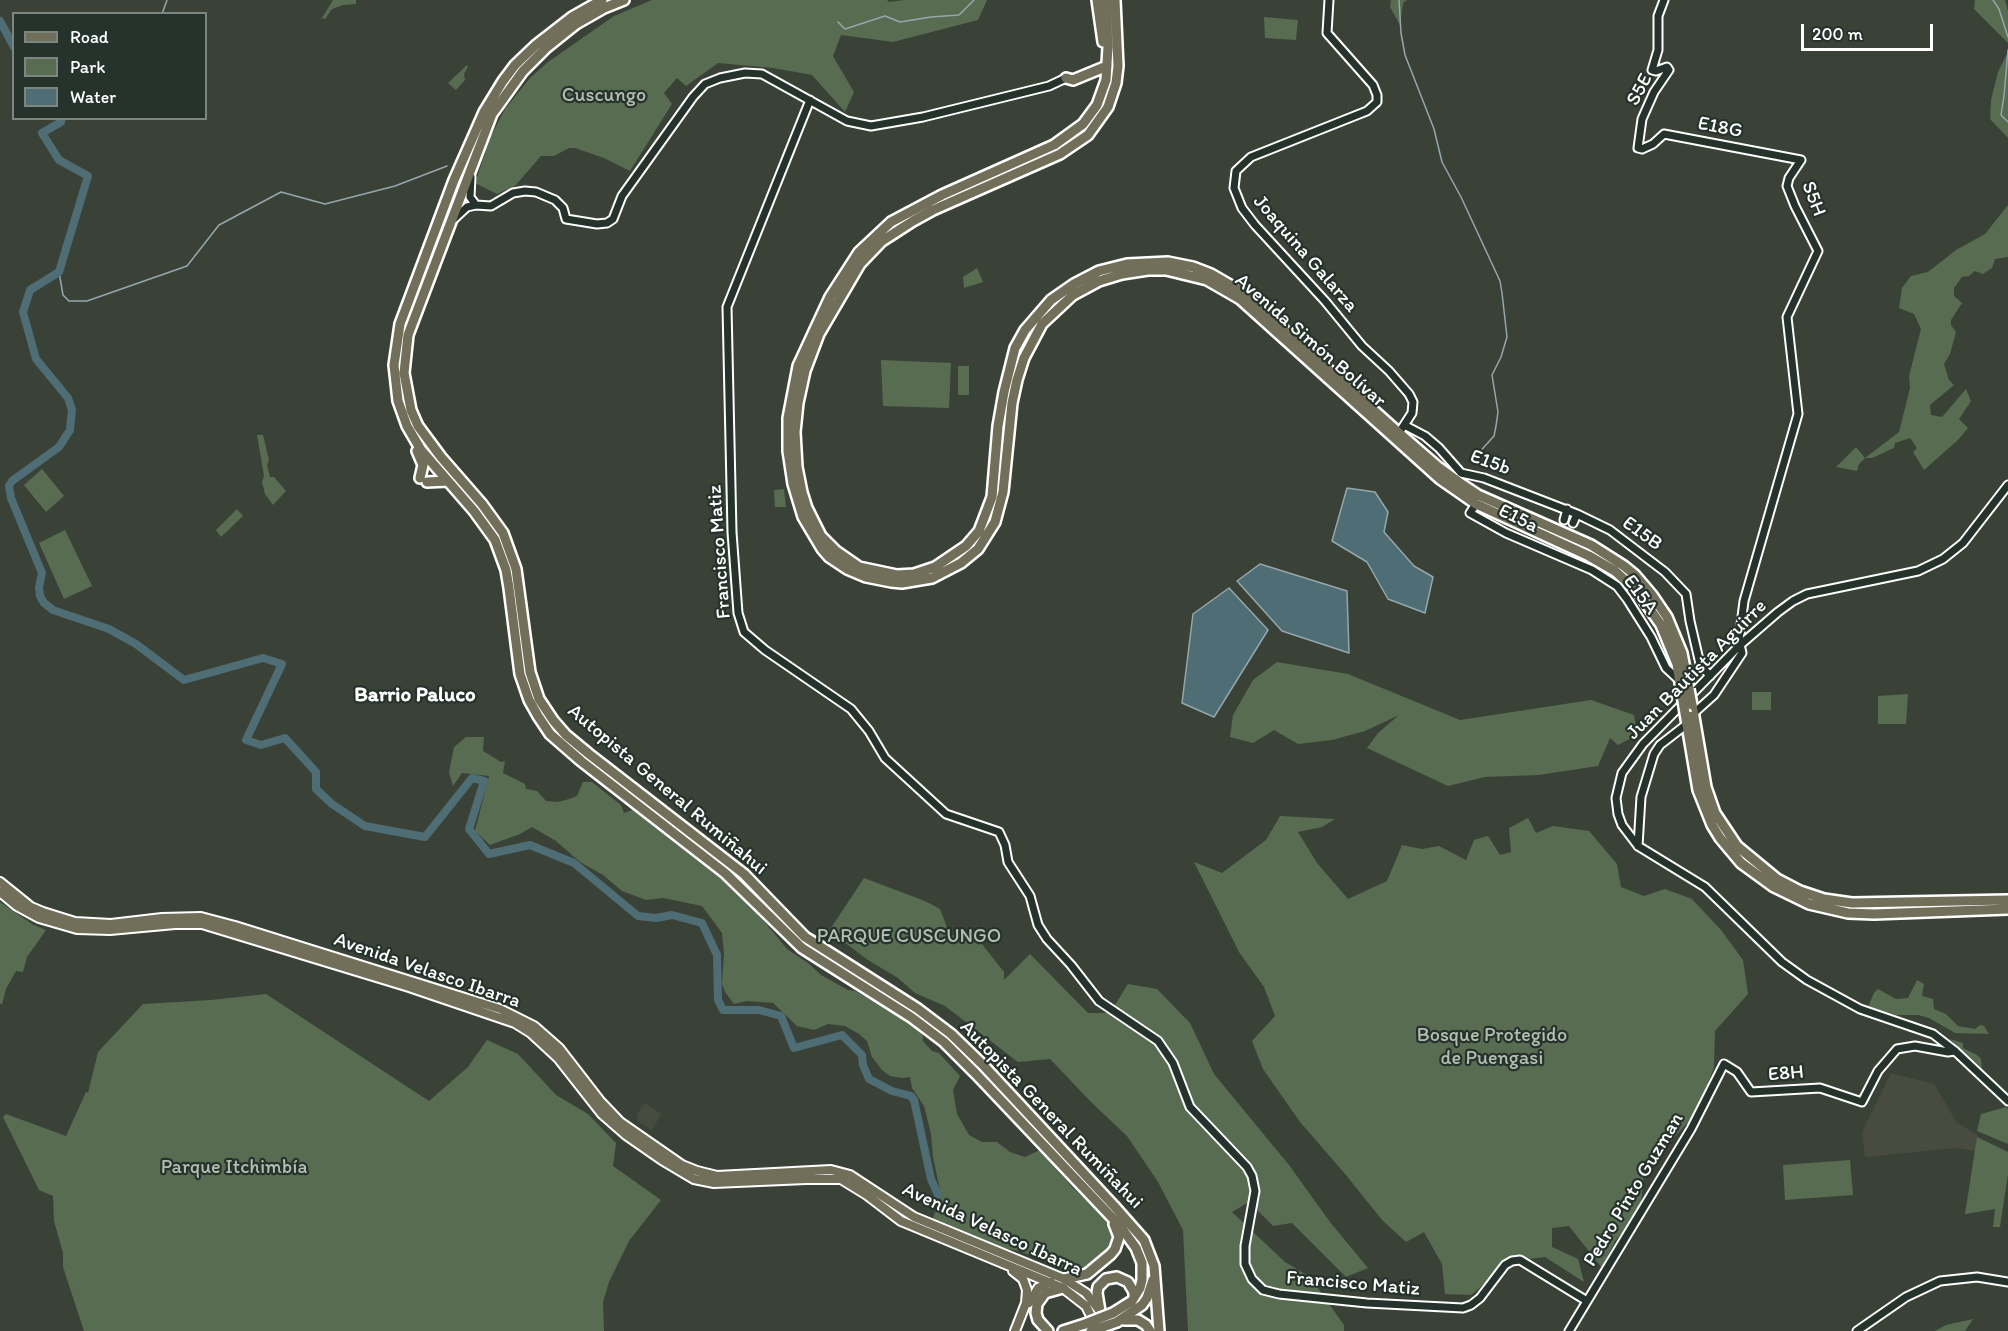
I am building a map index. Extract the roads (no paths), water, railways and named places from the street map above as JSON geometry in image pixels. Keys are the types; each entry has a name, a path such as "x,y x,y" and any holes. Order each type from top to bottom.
{"highway":[{"name":"Autopista General Rumiñahui","path":"602,0 572,17 515,65 484,112 454,180 400,324 394,365 395,386 401,410 412,437 487,529 501,555 509,588 520,674 529,700 550,734 725,873 802,948 911,1017 944,1042 1121,1227 1140,1256 1143,1272 1140,1288 1134,1297"},
{"name":"Autopista General Rumiñahui","path":"624,0 576,24 546,48 523,70 492,114 408,335 404,360 405,388 411,410 418,426 441,457 497,522 507,540 518,578 530,672 538,697 546,711 566,735 744,874 805,937 918,1009 951,1034 1013,1096 1144,1240 1154,1266 1159,1331"},
{"name":"Avenida Simón Bolívar","path":"1121,1 1118,66 1113,95 1102,118 1088,135 1060,154 913,220 895,232 870,251 819,334 805,371 796,418 796,458 802,492 821,536 836,551 859,567 897,575 914,574 934,567 966,546 979,531 992,497 998,426 1016,348 1025,330 1041,309 1074,284 1099,271 1127,264 1168,262 1194,267 1223,280 1242,292 1402,429 1445,473 1478,495 1591,545 1630,570 1652,595 1676,635 1686,667 1686,692 1706,787 1719,821 1737,846 1782,882 1824,899 1852,903 2008,900"},
{"path":"1066,78 1073,80 1107,63 1101,32 1099,2"},
{"name":"Avenida Simón Bolívar","path":"1107,63 1106,80 1097,105 1073,133 1054,146 936,198 891,222 859,252 830,297 798,366 788,418 788,451 793,483 803,517 822,549 847,569 866,577 902,583 942,574 967,558 978,549 986,537 995,522 1000,507 1012,403 1024,358 1042,324 1062,303 1087,286 1110,277 1148,270 1166,270 1198,277 1240,299 1440,479 1476,504 1589,556 1615,571 1638,592 1661,625 1686,692"},
{"path":"401,410 404,428 422,461 423,480 448,481"},
{"name":"Avenida Simón Bolívar","path":"1690,710 1687,724 1703,807 1720,838 1742,863 1774,887 1798,900 1824,909 1848,913 2008,909"},
{"path":"1749,882 1755,873"},
{"path":"1087,1274 1106,1260 1117,1245 1118,1233 1106,1213"},
{"path":"1048,1331 1038,1320 1037,1304 1045,1293 1107,1264 1117,1255 1123,1243 1121,1227"},
{"path":"1063,1331 1117,1319 1137,1310 1147,1298 1153,1279 1154,1266"},
{"path":"1100,1311 1098,1287 1106,1279 1118,1277 1128,1282 1134,1292 1134,1297 1117,1319"},
{"path":"1117,1319 1138,1320 1150,1331"}],"main road":[{"name":"Avenida Velasco Ibarra","path":"0,882 31,907 67,920 111,924 162,918 201,917 500,1009 534,1026 559,1048 602,1114 626,1135 694,1179 724,1183 841,1179 867,1195 901,1221 1002,1264 1051,1282 1064,1284 1086,1306 1097,1331"},
{"name":"Avenida Velasco Ibarra","path":"0,892 27,913 57,925 77,929 110,930 202,924 496,1015 531,1033 620,1122 666,1155 697,1171 717,1176 839,1171 850,1175 900,1210 1086,1293 1100,1311 1108,1331"},
{"path":"1002,1264 1019,1275 1028,1290 1026,1303 1015,1328"},
{"path":"1015,1328 1035,1291 1051,1282"}],"street":[{"name":"Joaquina Galarza","path":"1329,0 1327,33 1373,85 1377,95 1376,104 1367,111 1251,157 1236,171 1234,188 1242,208 1255,225 1326,301 1362,346 1406,390 1412,399 1413,406 1402,429"},
{"name":"S5E","path":"1638,148 1642,119 1654,92 1669,70 1666,67 1656,71 1652,70 1658,50 1658,16 1664,0"},
{"path":"450,223 465,208 476,205 491,206 513,193 530,191 555,200 563,208 566,219 604,224 613,219 619,201 693,97 712,80 746,73 762,74 856,124 884,126 1049,86 1066,78"},
{"name":"Francisco Matiz","path":"810,100 727,307 732,532 738,613 744,632 765,650 851,709 869,731 885,758 942,811 951,817 999,832 1005,845 1008,862 1030,896 1038,925 1047,939 1099,1001 1158,1041 1173,1063 1191,1107 1247,1167 1252,1176 1255,1191 1245,1246 1245,1264 1252,1279 1263,1290 1279,1294 1345,1301 1463,1308 1477,1302 1485,1294 1505,1265 1512,1260 1520,1260 1587,1301"},
{"name":"E18G","path":"1638,148 1642,149 1653,144 1664,134 1801,160"},
{"name":"S5H","path":"1740,645 1742,612 1751,571 1798,414 1787,317 1818,251 1787,186 1789,178 1801,160"},
{"path":"471,168 470,194 476,205"},
{"name":"E15b","path":"1402,429 1425,436 1461,473 1484,478 1576,513"},
{"name":"Juan Bautista Aguirre","path":"2008,485 1963,543 1943,559 1918,571 1807,594 1793,601 1740,645 1643,744 1627,765 1618,782 1616,798 1618,814 1625,831 1638,846 1705,887 1782,962 1807,980 1860,1009 1933,1034 2008,1101"},
{"name":"E15a","path":"1476,504 1470,513 1506,533 1557,551"},
{"path":"1564,520 1567,509"},
{"path":"1573,523 1576,513"},
{"name":"E15B","path":"1576,513 1610,530 1665,572 1684,590 1700,665 1710,676"},
{"name":"E15A","path":"1557,551 1611,581 1623,592 1651,637 1666,668 1680,681"},
{"path":"1690,710 1711,698 1729,675 1742,653 1740,645"},
{"path":"1638,846 1640,802 1653,757 1660,745 1687,724"},
{"name":"E8H","path":"1724,1064 1737,1072 1751,1092 1820,1088 1862,1102 1878,1071 1897,1049 1915,1046 1955,1052"},
{"name":"Pedro Pinto Guzman","path":"1569,1331 1691,1129 1724,1064"},
{"path":"1857,1331 1906,1297 1940,1281 1977,1277 2008,1282"}],"water":[{"path":"1347,488 1375,492 1388,512 1384,532 1414,566 1433,577 1425,613 1388,599 1367,562 1332,541"},
{"path":"1260,564 1347,591 1349,653 1282,631 1237,581"},
{"path":"1229,588 1268,630 1214,717 1182,703 1193,614"}],"waterway":[{"path":"163,12 167,0"},
{"path":"838,22 845,29 885,16 900,22 959,15 974,0"},
{"path":"1399,0 1405,55 1434,129 1442,162 1500,281 1502,293 1507,337 1492,375 1498,412 1496,426 1494,436 1475,457"},
{"path":"1993,0 1999,9 2008,37"},
{"path":"0,21 12,43"},
{"path":"2008,50 2001,115 2008,122"},
{"path":"62,120 42,133 59,160 88,176 59,272 30,290 23,312 36,359 68,398 72,410 70,430 59,447 12,481 9,486 11,498 42,573 39,587 44,603 53,610 109,629 136,644 184,680 263,658 282,664 246,740 261,745 285,738 316,772 316,789 332,804 365,826 425,837 472,778 484,781 469,829 489,854 530,845 574,863 638,916 656,918 672,915 702,923 717,955 718,1000 723,1010 759,1010 781,1016 794,1048 842,1035 862,1055 863,1065 869,1079 892,1091 911,1096 914,1100 931,1179 938,1195"},
{"path":"59,272 63,295 69,301 87,301 187,266 219,225 281,192 325,204 395,186 447,166"}],"tunnel":[{"path":"1555,547 1564,520"},
{"path":"1561,550 1573,523"}],"district":[{"name":"Barrio Paluco","path":"415,696"}],"park label":[{"name":"Cuscungo","path":"604,96"},
{"name":"PARQUE CUSCUNGO","path":"909,937"},
{"name":"Bosque Protegido de Puengasi","path":"1492,1048"},
{"name":"Parque Itchimbía","path":"234,1168"}]}
